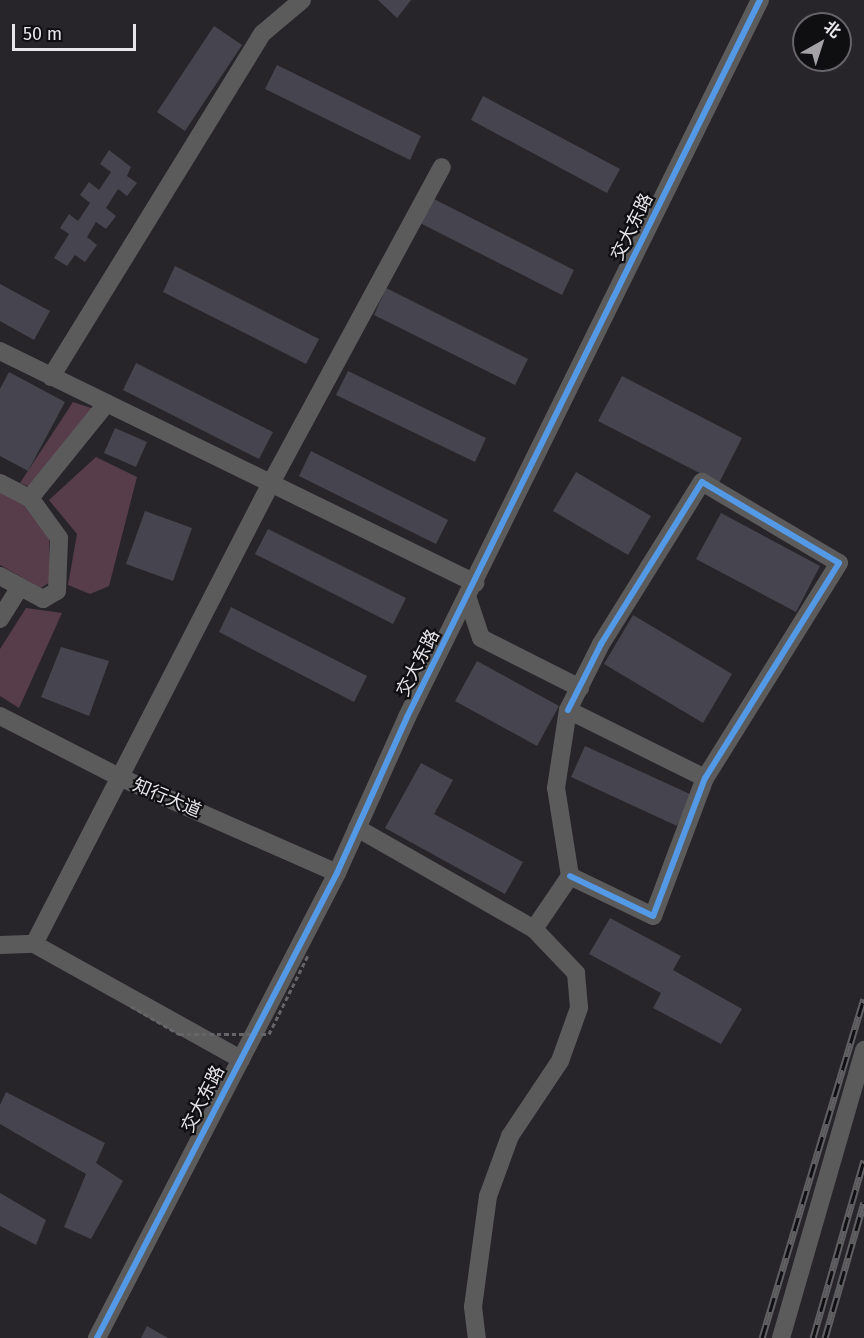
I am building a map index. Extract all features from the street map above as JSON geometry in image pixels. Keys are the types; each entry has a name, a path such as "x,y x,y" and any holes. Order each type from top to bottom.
{"street":[{"path":"51,376 263,33 302,0"},
{"name":"交大东路","path":"98,1338 337,873 760,0"},
{"path":"34,944 117,776 271,483 442,166"},
{"path":"2,357 51,376 271,483 472,591 481,638 580,688"},
{"path":"30,498 107,403"},
{"path":"534,929 570,876 556,788 568,710 601,644 702,482 840,563 705,777 653,916 570,876"},
{"path":"0,483 30,498 59,538 57,591 43,599 0,576"},
{"path":"0,619 20,587"},
{"path":"568,710 705,777"},
{"name":"知行大道","path":"0,716 117,776 337,873"},
{"path":"357,828 534,929 576,974 579,1008 560,1060 510,1136 488,1196 473,1307 477,1338"},
{"path":"0,945 34,944 241,1059"},
{"path":"781,1338 864,1050"}],"path":[{"path":"131,1006 179,1034 269,1034 308,955"}],"shaded area":[{"path":"73,402 94,409 33,488 20,483"},
{"path":"96,457 137,477 109,586 90,594 68,585 77,534 49,500"},
{"path":"0,490 24,503 49,536 50,582 41,588 0,565"},
{"path":"26,608 62,613 19,708 0,696 0,649"}],"building":[{"path":"378,0 411,0 397,18"},
{"path":"214,26 242,45 185,131 157,112"},
{"path":"277,65 421,136 410,160 265,89"},
{"path":"483,96 620,169 607,193 471,120"},
{"path":"109,150 131,167 127,176 137,183 127,196 118,189 106,208 116,216 106,229 96,222 87,237 97,245 85,262 75,255 67,266 54,258 69,234 60,228 69,214 78,221 90,203 80,195 89,182 99,190 111,172 100,164"},
{"path":"432,198 574,270 562,295 420,223"},
{"path":"175,266 319,339 306,364 163,292"},
{"path":"0,284 50,311 34,340 0,321"},
{"path":"386,288 528,359 515,385 374,315"},
{"path":"136,363 273,432 259,459 123,390"},
{"path":"348,371 486,438 475,462 336,395"},
{"path":"9,372 65,402 28,471 0,456 0,389"},
{"path":"622,376 742,438 719,483 598,421"},
{"path":"115,428 147,442 136,467 104,453"},
{"path":"311,451 448,520 436,544 299,476"},
{"path":"576,472 651,516 628,555 553,511"},
{"path":"145,511 192,528 173,581 126,564"},
{"path":"721,513 820,566 796,612 696,559"},
{"path":"268,529 406,598 393,624 255,554"},
{"path":"231,607 367,676 354,702 219,632"},
{"path":"633,615 732,674 703,723 604,664"},
{"path":"61,647 109,661 89,716 41,697"},
{"path":"477,661 559,706 537,746 455,701"},
{"path":"585,746 692,795 677,826 571,777"},
{"path":"421,763 453,780 434,814 523,862 505,894 385,828"},
{"path":"610,918 681,956 673,970 742,1009 721,1044 653,1008 661,993 589,954"},
{"path":"6,1092 105,1143 96,1163 123,1181 91,1239 64,1227 86,1174 0,1124 0,1105"},
{"path":"0,1193 46,1220 36,1245 0,1226"},
{"path":"147,1326 168,1338 141,1338"}],"railway":[{"path":"762,1338 864,999"},
{"path":"813,1338 864,1160"},
{"path":"825,1338 864,1202"}],"cycle path":[{"path":"97,1338 337,873 407,717 760,0"},
{"path":"568,710 601,644 702,482 839,563 705,778 653,916 570,876"}]}
